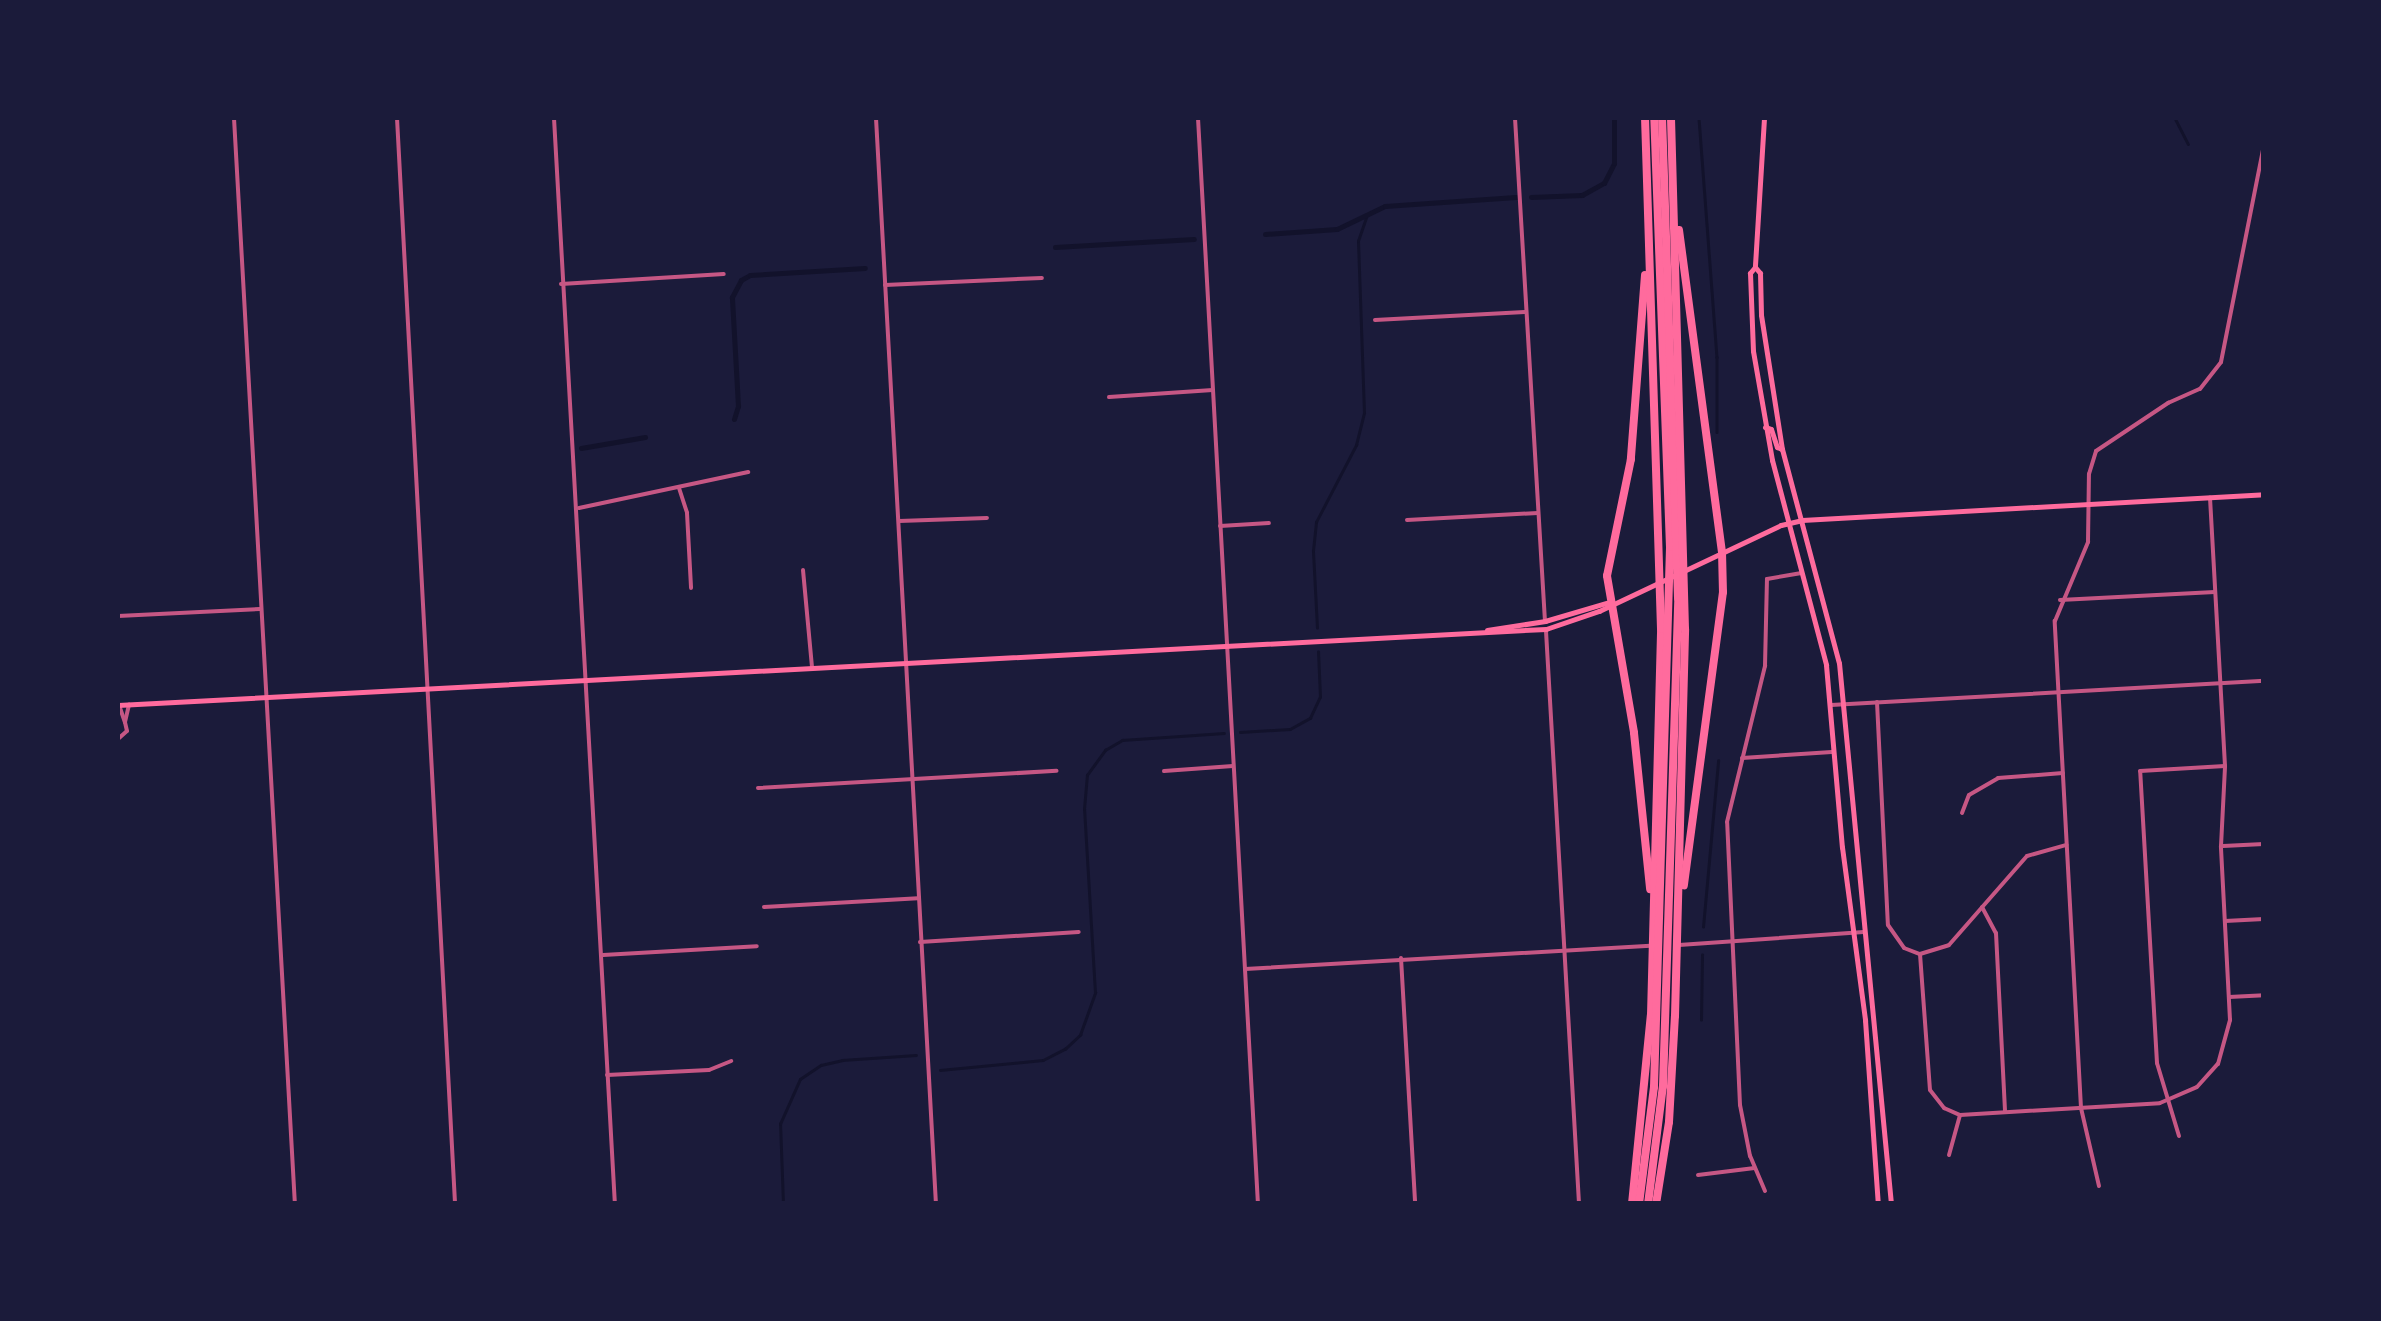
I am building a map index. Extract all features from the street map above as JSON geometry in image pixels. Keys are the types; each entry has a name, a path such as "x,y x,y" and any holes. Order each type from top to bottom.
{"highway":[{"path":"1632,1204 1647,1066 1654,928 1661,512 1648,253 1646,118"},
{"path":"1639,1204 1654,1087 1669,626 1654,118"},
{"path":"1652,1204 1664,1086 1678,598 1662,118"},
{"path":"1652,1204 1669,1122 1678,929 1685,531 1670,118"},
{"path":"1672,156 1706,454 1722,552 1722,592 1678,929"},
{"path":"1648,253 1638,405 1607,576 1634,733 1654,928"}],"main road":[{"path":"1764,118 1755,267 1750,272 1750,316 1765,427 1804,573 1832,705 1878,1204"},
{"path":"1755,267 1760,273 1761,315 1782,449 1837,653 1890,1204"},
{"path":"1765,427 1771,428 1777,447 1782,449"},
{"path":"118,705 1546,629 1584,617 1790,522 2264,494"},
{"path":"1487,630 1545,621 1609,603"}],"street":[{"path":"234,118 295,1204"},
{"path":"397,118 455,1204"},
{"path":"554,118 614,1204"},
{"path":"876,118 936,1204"},
{"path":"1198,118 1258,1204"},
{"path":"1515,118 1580,1204"},
{"path":"2099,1186 2081,1108 2055,621 2060,600 2088,542 2090,462 2105,441 2200,389 2221,362 2264,144"},
{"path":"561,284 724,274"},
{"path":"886,284 1042,278"},
{"path":"1375,320 1527,312"},
{"path":"1109,397 1213,390"},
{"path":"578,508 748,472"},
{"path":"679,488 687,514 691,588"},
{"path":"1920,954 1930,1090 1944,1108 1960,1114 2169,1101 2196,1087 2218,1064 2226,1043 2229,997 2221,846 2225,766 2210,497"},
{"path":"1406,520 1538,513"},
{"path":"899,521 986,518"},
{"path":"1220,526 1269,523"},
{"path":"803,570 812,667"},
{"path":"1765,1191 1755,1168 1740,1105 1728,822 1765,666 1768,578 1804,573"},
{"path":"2060,600 2215,592"},
{"path":"118,616 260,609"},
{"path":"1832,705 2264,680"},
{"path":"1877,702 1888,925 1904,948 1920,954 1949,945 2027,856 2066,845"},
{"path":"118,739 127,732 129,704"},
{"path":"118,705 126,722"},
{"path":"1742,758 1835,751"},
{"path":"1164,771 1233,766"},
{"path":"2178,1136 2157,1062 2140,771 2225,766"},
{"path":"758,788 1057,771"},
{"path":"1962,813 1970,795 1998,778 2063,773"},
{"path":"2221,846 2264,844"},
{"path":"764,907 918,898"},
{"path":"1982,908 1996,933 2005,1112"},
{"path":"2225,921 2264,919"},
{"path":"920,942 1079,932"},
{"path":"1245,968 1866,932"},
{"path":"602,955 757,946"},
{"path":"1402,958 1415,1204"},
{"path":"2229,997 2264,995"},
{"path":"607,1075 708,1070 730,1061"},
{"path":"1950,1156 1960,1114"},
{"path":"1698,1176 1755,1168"}],"waterway":[{"path":"1531,197 1582,195 1604,183 1614,163 1614,118"},
{"path":"1699,118 1717,357 1717,432"},
{"path":"2175,118 2188,144"},
{"path":"1265,234 1337,229 1385,206 1516,197"},
{"path":"1317,628 1313,551 1316,522 1356,445 1364,413 1358,241 1367,215"},
{"path":"1055,247 1194,239"},
{"path":"734,419 738,406 732,297 741,280 750,275 865,268"},
{"path":"581,448 645,437"},
{"path":"1240,732 1290,729 1310,718 1320,697 1318,652"},
{"path":"940,1070 1043,1060 1065,1049 1080,1035 1095,993 1084,809 1087,775 1105,750 1122,740 1224,733"},
{"path":"1703,927 1718,761"},
{"path":"1701,1020 1702,955"},
{"path":"783,1204 780,1124 800,1079 821,1065 842,1060 916,1055"}]}
